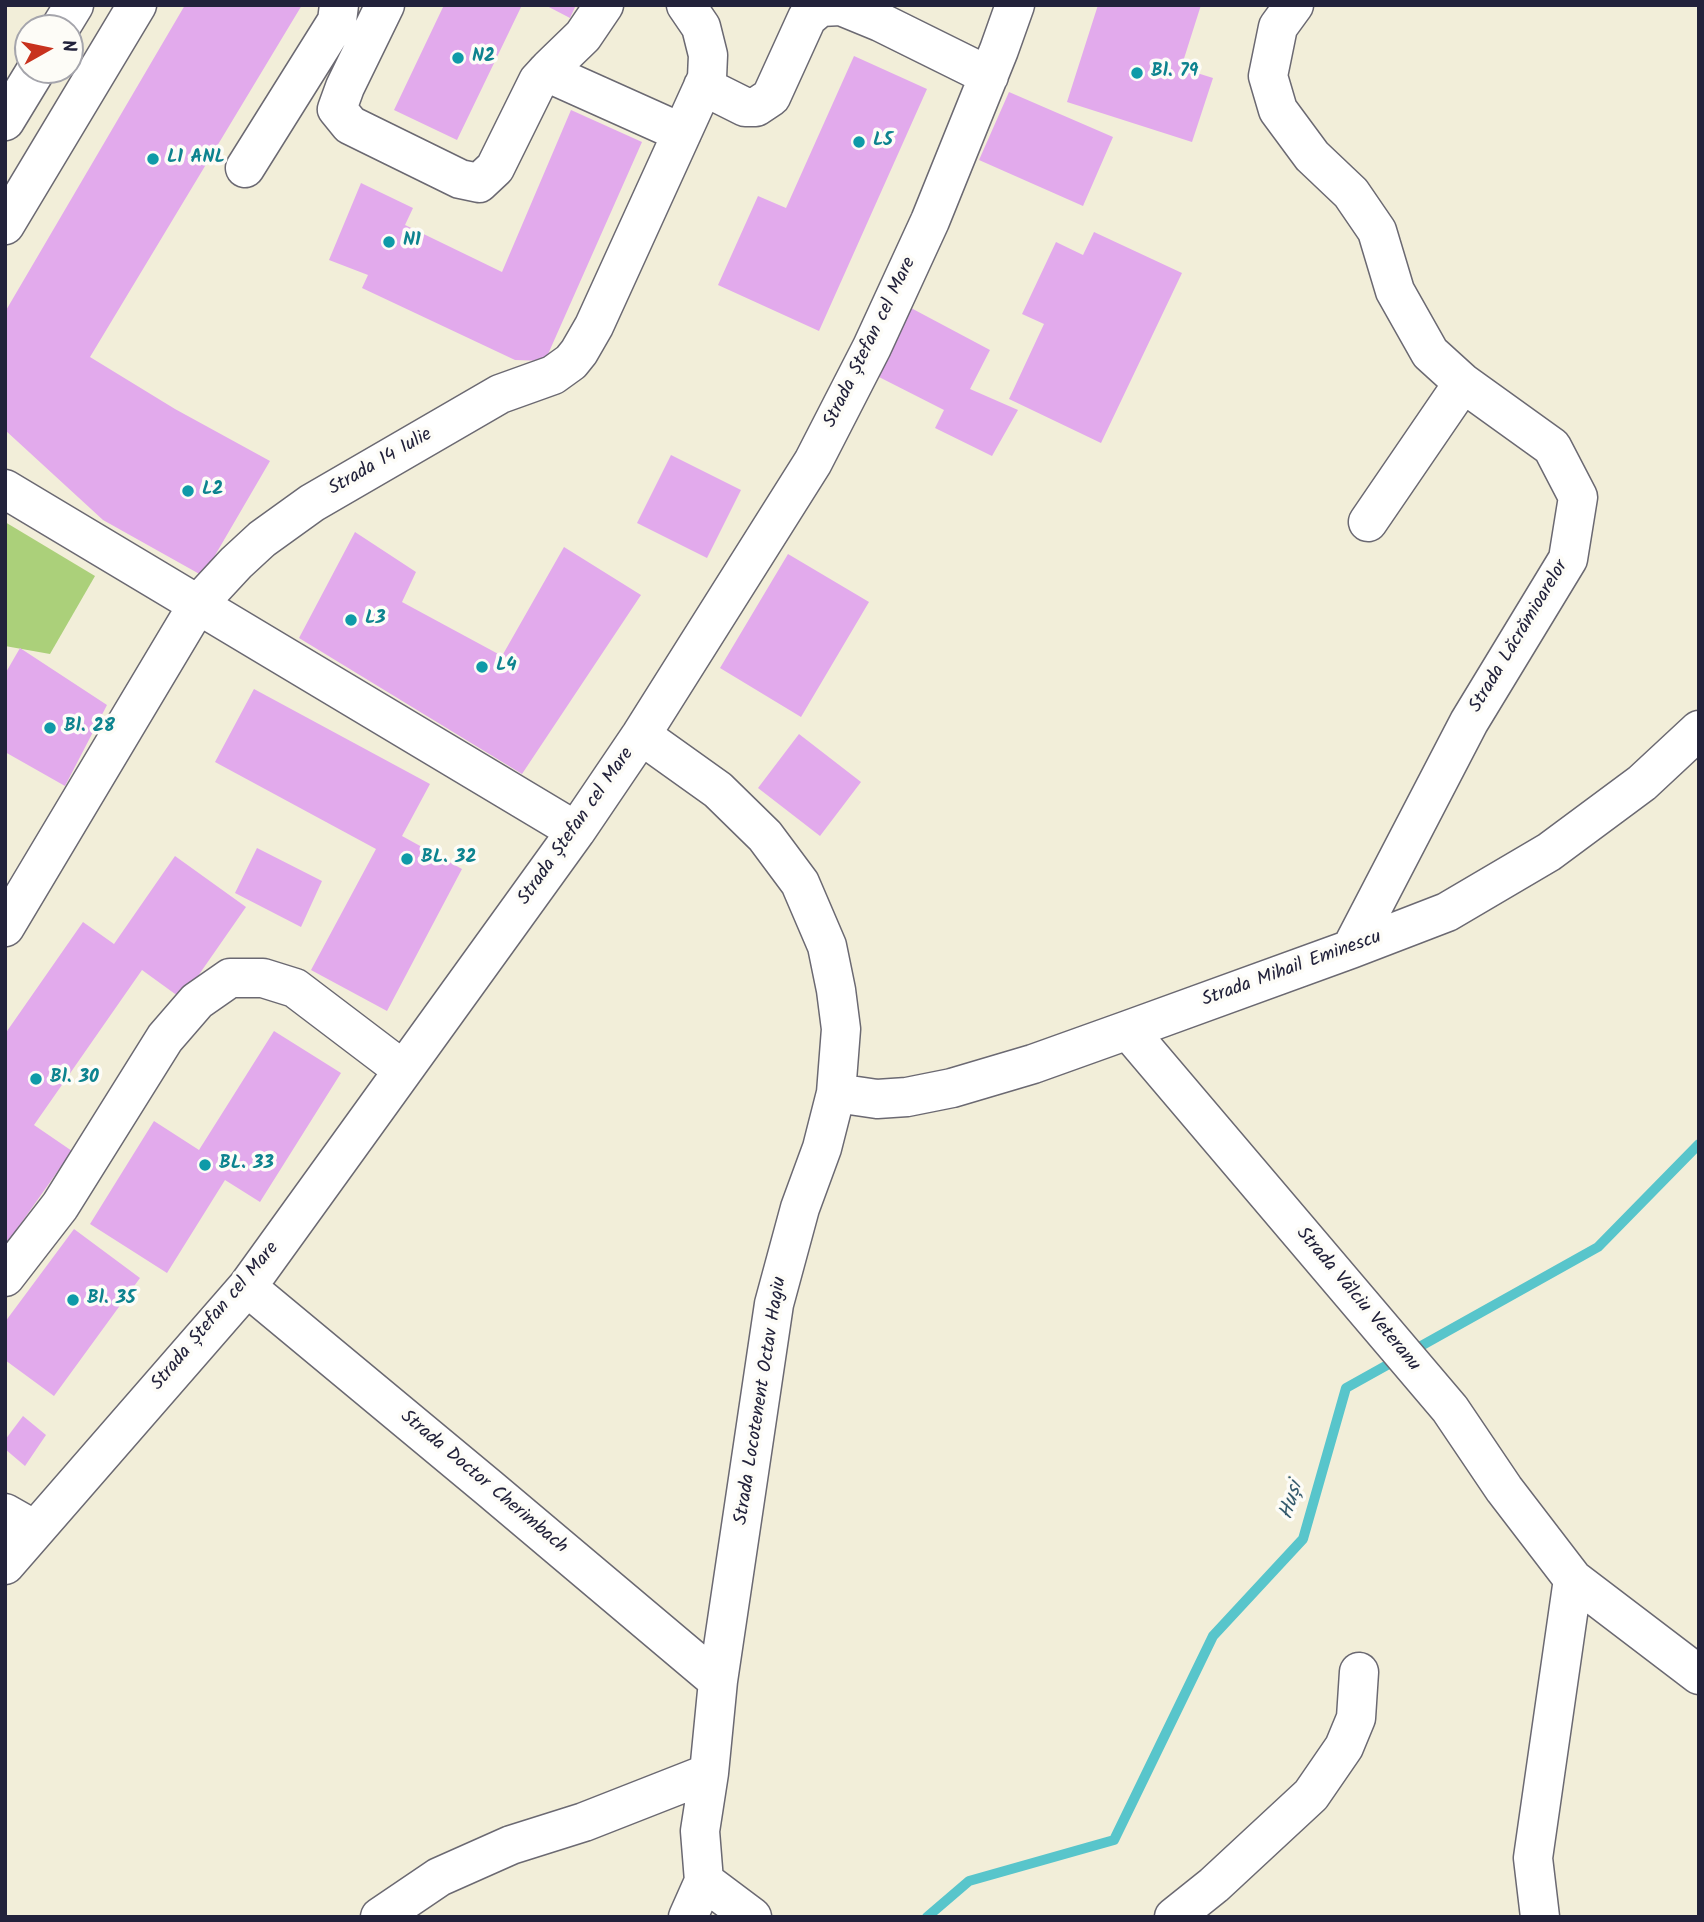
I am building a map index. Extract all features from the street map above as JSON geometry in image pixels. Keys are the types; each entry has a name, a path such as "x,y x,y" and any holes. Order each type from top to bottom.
{"street":[{"path":"245,168 337,21 339,5"},
{"path":"385,5 337,109 350,125 460,179 479,183 495,168 538,81 583,36 604,5"},
{"name":"Strada 14 Iulie","path":"5,927 198,604 236,562 262,539 312,503 500,394 553,375 571,362 579,352 594,326 707,78 708,55 701,27 686,5"},
{"name":"Strada Ștefan cel Mare","path":"5,1565 20,1521 247,1287 576,831 641,735 813,462 872,347 930,221 1015,5"},
{"name":"Strada Lăcrămioarelor","path":"1294,5 1278,27 1268,76 1278,110 1312,156 1351,193 1377,231 1395,291 1430,352 1463,383 1552,447 1578,497 1568,559 1469,722 1351,949"},
{"path":"703,86 746,107 756,107 771,97 807,18 820,7 841,6 880,22 989,76"},
{"path":"5,225 122,10"},
{"path":"547,72 682,133"},
{"path":"5,121 27,84"},
{"path":"1368,522 1463,383"},
{"path":"5,489 576,831"},
{"name":"Strada Mihail Eminescu","path":"836,1093 877,1099 907,1097 953,1088 1033,1064 1447,912 1549,852 1642,783 1699,730"},
{"name":"Strada Locotenent Octav Hagiu","path":"641,735 718,790 765,836 800,883 827,946 841,1029 836,1093 774,1304 718,1681 700,1831 705,1881"},
{"path":"5,1277 60,1206 165,1038 197,1001 230,978 262,978 295,988 403,1070"},
{"name":"Strada Vălciu Veteranu","path":"1128,1030 1450,1409 1504,1489 1573,1579 1699,1675"},
{"name":"Strada Doctor Cherimbach","path":"247,1287 718,1681"},
{"path":"1540,1917 1533,1858 1573,1579"},
{"path":"1174,1917 1214,1885 1311,1795 1344,1747 1356,1718 1359,1672"},
{"path":"380,1917 439,1877 512,1845 584,1822 709,1773"},
{"path":"688,1917 705,1881 752,1917"}],"green space":[{"path":"5,522 95,576 50,654 5,646"}],"building":[{"name":"L1 ANL","path":"185,5 302,5 90,357 175,409 270,461 203,576 103,520 5,430 5,312"},
{"name":"N2","path":"444,5 522,5 457,140 394,110"},
{"path":"545,5 576,5 570,18"},
{"name":"Bl. 79","path":"1098,5 1201,5 1181,68 1213,78 1192,142 1067,102"},
{"name":"L5","path":"854,56 927,89 819,331 718,285 758,196 786,208"},
{"path":"1009,92 1113,137 1083,206 979,160"},
{"name":"N1","path":"571,110 642,142 545,361 515,360 362,288 368,275 329,260 361,183 413,208 405,225 502,272"},
{"path":"1094,232 1182,273 1101,443 1009,399 1044,324 1022,314 1056,242 1083,255"},
{"path":"911,308 990,350 970,389 1018,410 992,456 935,428 944,410 879,377"},
{"path":"671,455 741,490 707,558 637,523"},
{"name":"L4","path":"355,532 416,572 402,602 502,656 564,547 641,595 522,774 299,638"},
{"path":"788,554 869,602 801,717 720,668"},
{"name":"Bl. 28","path":"20,648 107,705 65,786 5,752 5,674"},
{"name":"BL. 32","path":"254,689 430,784 402,836 462,869 387,1011 311,970 376,849 215,762"},
{"path":"799,734 861,782 820,836 758,788"},
{"path":"257,848 322,881 301,927 235,893"},
{"name":"Bl. 30","path":"175,856 246,907 182,999 142,970 34,1125 72,1151 5,1246 5,1034 83,922 114,944"},
{"name":"BL. 33","path":"274,1031 341,1073 260,1202 225,1180 167,1273 90,1224 154,1121 199,1150"},
{"name":"Bl. 35","path":"74,1229 140,1278 54,1396 5,1360 5,1322"},
{"path":"23,1416 46,1435 25,1466 5,1449 5,1440"}],"waterway":[{"name":"Huși","path":"1412,1351 1598,1247 1699,1144"},
{"name":"Huși","path":"927,1917 969,1881 1114,1840 1213,1636 1303,1539 1346,1388 1398,1359"}],"place":[{"name":"N2","path":"458,58"},
{"name":"Bl. 79","path":"1137,73"},
{"name":"L5","path":"859,142"},
{"name":"L1 ANL","path":"153,159"},
{"name":"N1","path":"389,242"},
{"name":"L2","path":"188,491"},
{"name":"L3","path":"351,620"},
{"name":"L4","path":"482,667"},
{"name":"Bl. 28","path":"50,728"},
{"name":"BL. 32","path":"407,859"},
{"name":"Bl. 30","path":"36,1079"},
{"name":"BL. 33","path":"205,1165"},
{"name":"Bl. 35","path":"73,1300"}]}
